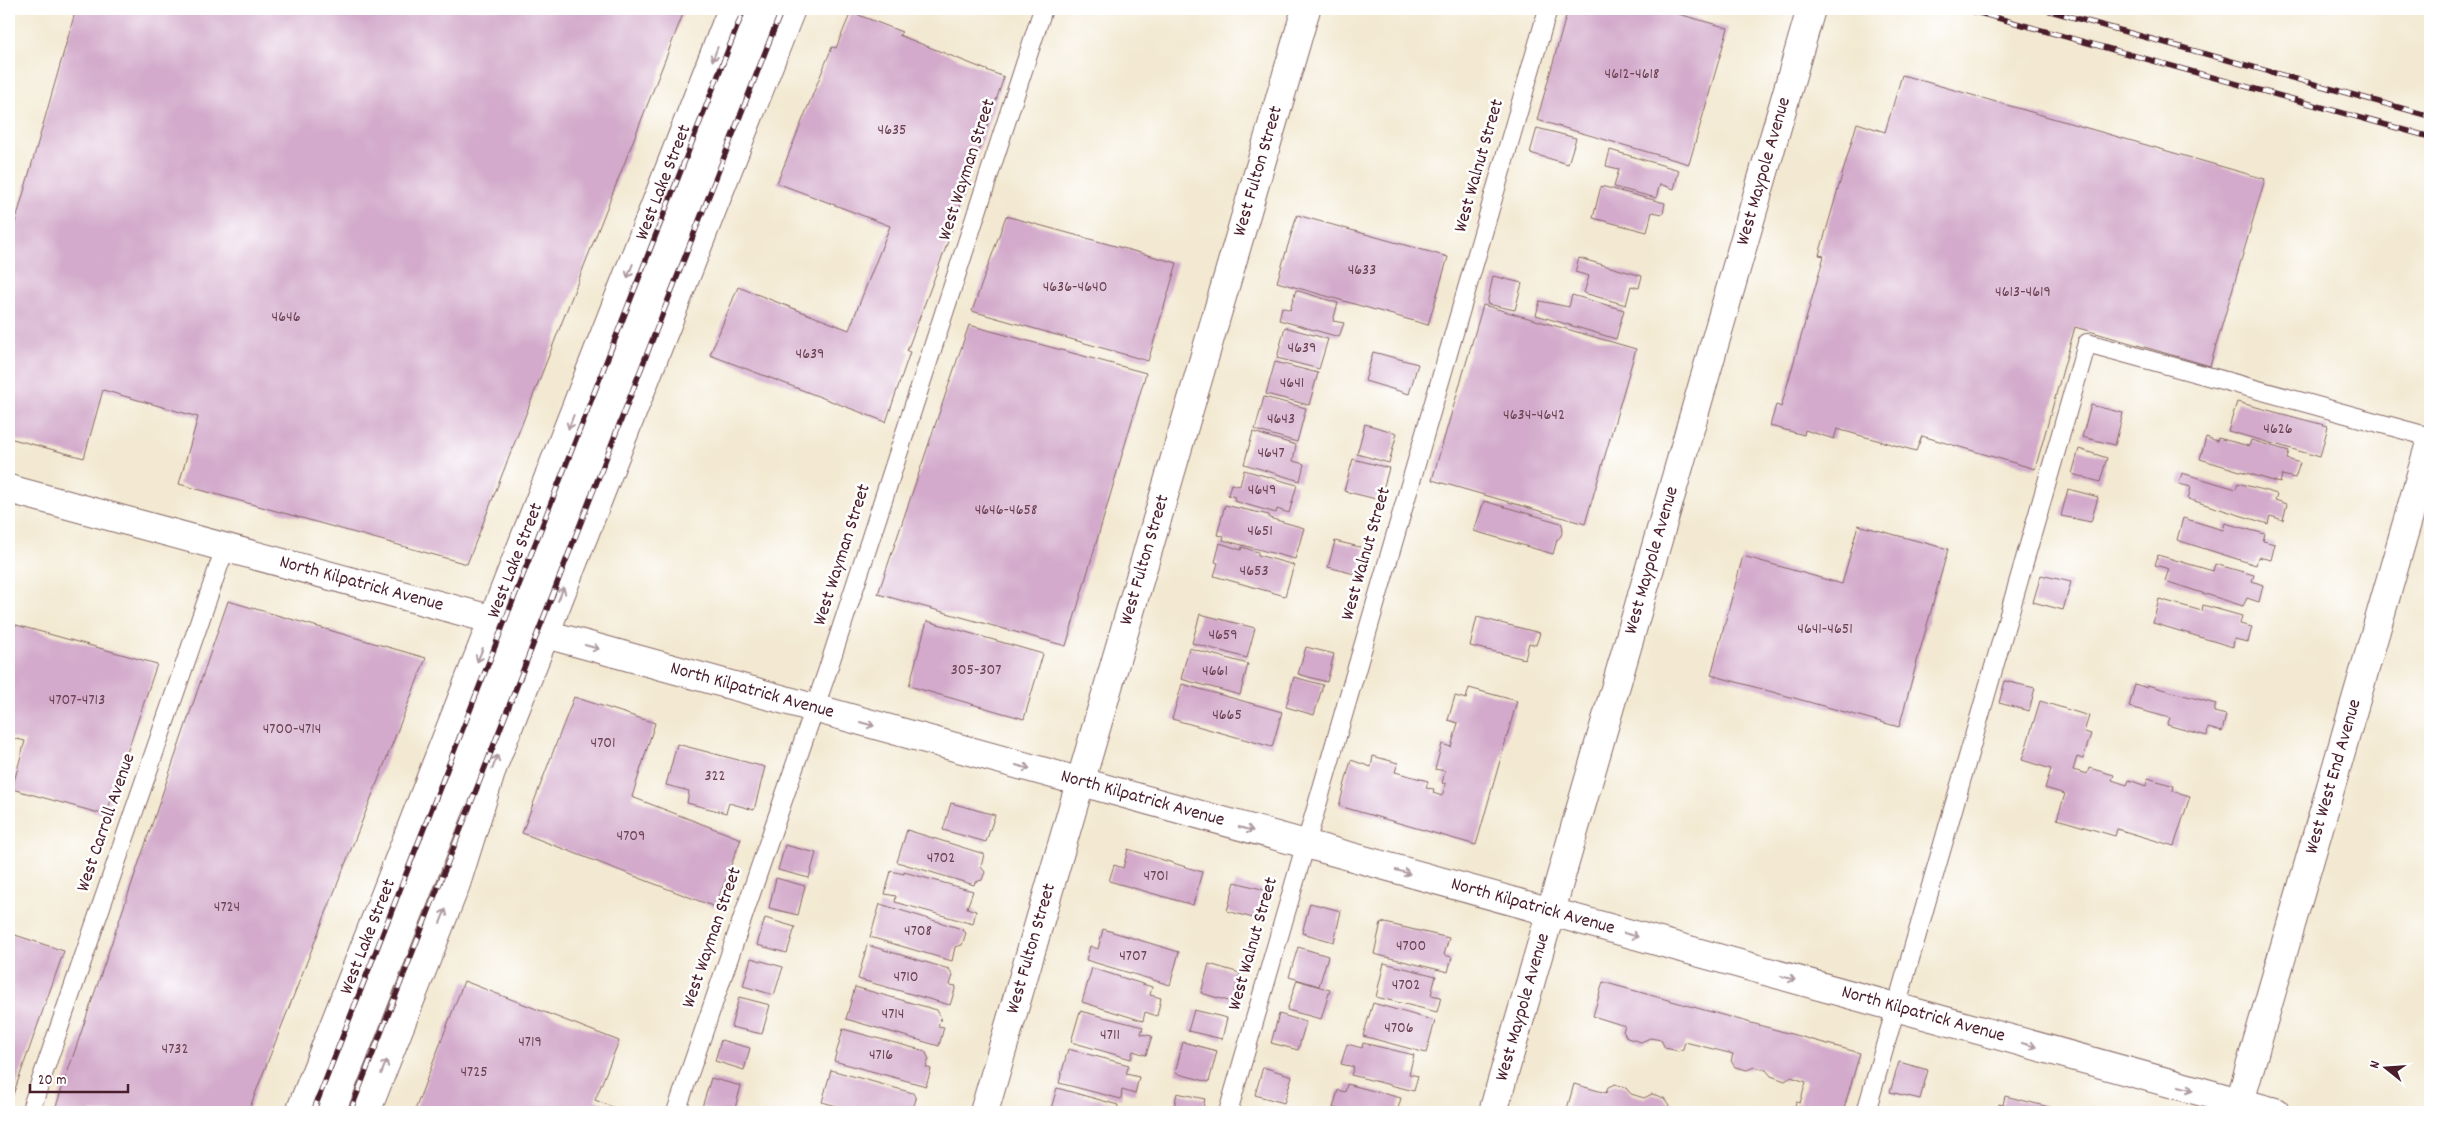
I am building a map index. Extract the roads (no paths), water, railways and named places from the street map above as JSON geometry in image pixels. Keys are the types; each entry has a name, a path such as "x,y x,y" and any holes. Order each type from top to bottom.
{"street":[{"name":"West Lake Street","path":"300,1112 732,9"},
{"name":"West Lake Street","path":"366,1112 456,884 532,631 762,9"},
{"name":"West Lake Street","path":"331,1112 456,797 532,631 791,9"},
{"name":"West Fulton Street","path":"984,1112 1306,9"},
{"name":"West Maypole Avenue","path":"1493,1112 1811,9"},
{"name":"West West End Avenue","path":"2239,1108 2430,443"},
{"name":"North Kilpatrick Avenue","path":"9,489 493,620 1896,1008 2239,1108 2274,1112"}],"lane":[{"name":"West Wayman Street","path":"676,1112 814,709 1043,9"},
{"name":"West Walnut Street","path":"1228,1112 1548,9"},
{"path":"1866,1112 2087,343 2430,437"},
{"name":"West Carroll Avenue","path":"30,1112 225,548"}],"railway":[{"path":"313,1112 744,9"},
{"path":"350,1112 782,9"},
{"path":"1965,9 2430,137"},
{"path":"2043,9 2430,116"}]}
